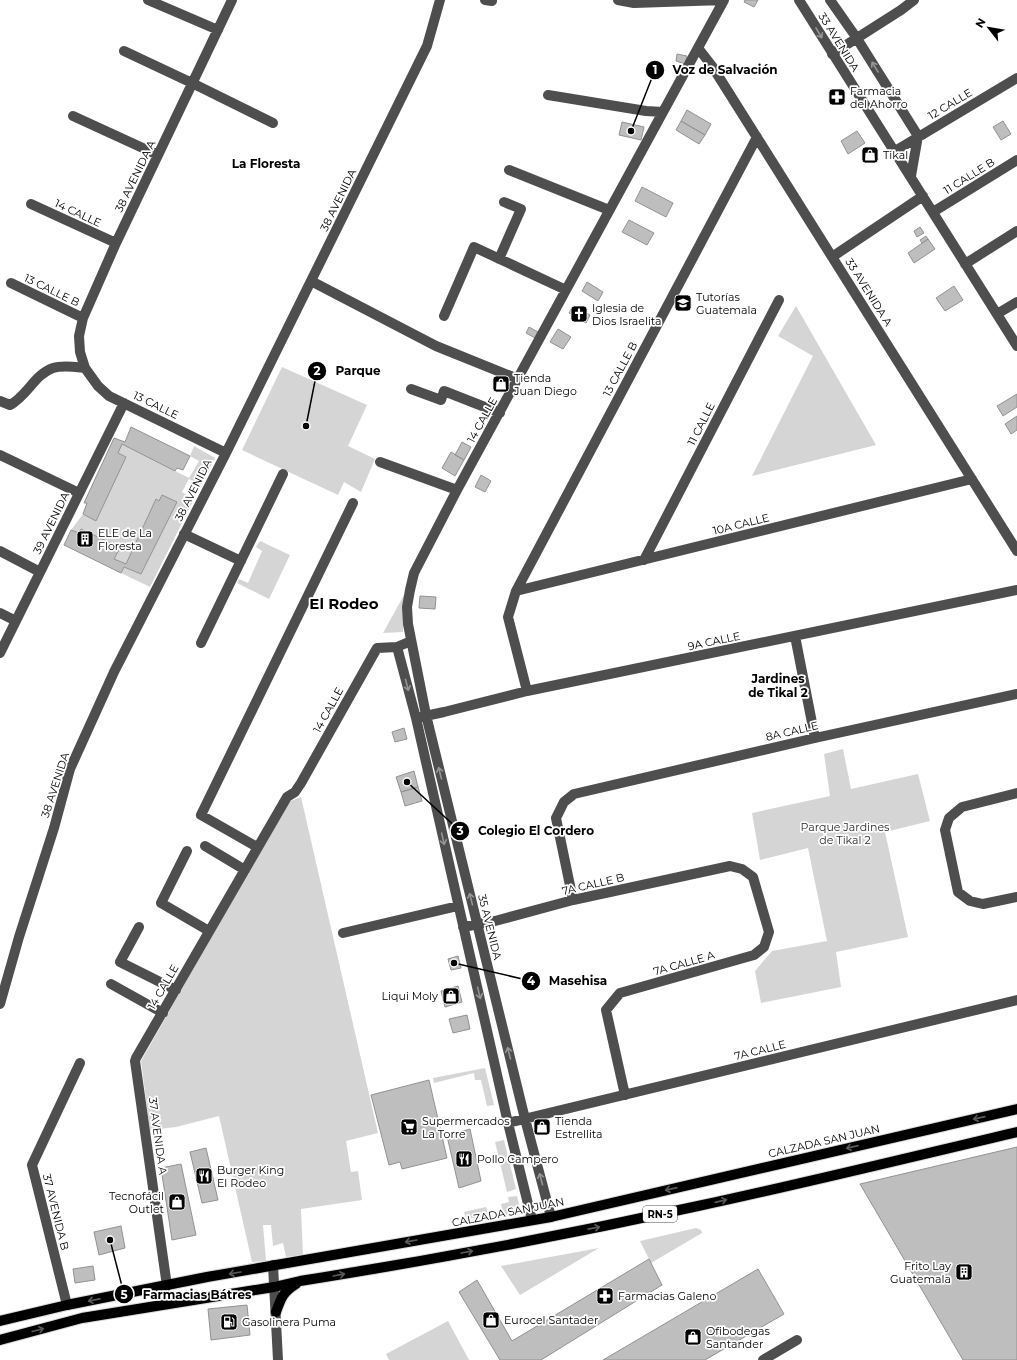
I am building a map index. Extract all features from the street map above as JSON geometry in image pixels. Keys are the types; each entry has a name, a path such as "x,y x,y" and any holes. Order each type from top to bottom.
{"main road":[{"name":"CALZADA SAN JUAN","path":"0,1321 67,1305 273,1265 551,1217 1017,1109"},
{"name":"RN-5","path":"0,1340 82,1318 274,1287 300,1281 471,1252 607,1225 706,1204 1017,1132"},
{"path":"276,1312 282,1295 287,1289 300,1281"}],"street":[{"path":"148,0 218,30"},
{"name":"38 AVENIDA A","path":"85,368 80,352 79,336 83,318 116,243 232,0"},
{"name":"38 AVENIDA","path":"0,1004 2,988 54,828 70,769 114,672 226,453 427,46 440,0"},
{"path":"618,0 634,3 724,0"},
{"name":"14 CALLE","path":"135,1061 257,847 287,797 295,792 301,783 377,648 397,647 411,641 407,607 414,573 457,490 724,0"},
{"name":"33 AVENIDA","path":"799,0 1017,346"},
{"name":"33 AVENIDA","path":"830,0 856,37 918,136"},
{"path":"832,54 856,37 901,10 914,0"},
{"name":"33 AVENIDA A","path":"698,48 712,66 1017,551"},
{"path":"124,51 273,123"},
{"name":"12 CALLE","path":"895,151 1017,78"},
{"path":"548,95 646,111 663,112"},
{"path":"73,116 158,155"},
{"path":"911,176 918,136"},
{"name":"13 CALLE B","path":"527,691 508,617 516,591 757,137"},
{"name":"11 CALLE B","path":"933,212 1017,160"},
{"path":"509,170 610,210"},
{"path":"832,258 923,196"},
{"path":"499,259 521,209 504,202"},
{"name":"14 CALLE","path":"31,204 116,243"},
{"path":"965,264 1017,231"},
{"path":"444,316 474,246 566,290"},
{"path":"311,281 436,346 518,379"},
{"name":"13 CALLE B","path":"11,283 83,318"},
{"name":"11 CALLE","path":"644,560 779,300"},
{"path":"997,314 1017,302"},
{"path":"0,401 10,405 17,401 41,375 53,368 85,368"},
{"name":"13 CALLE","path":"85,368 98,386 109,396 226,453"},
{"path":"411,388 441,400 444,391 500,413"},
{"name":"39 AVENIDA","path":"0,653 124,403"},
{"path":"0,455 79,493"},
{"path":"380,462 457,490"},
{"path":"201,643 283,474"},
{"name":"10A CALLE","path":"516,591 972,479"},
{"path":"257,847 201,815 353,503"},
{"path":"184,534 241,561"},
{"path":"0,551 40,572"},
{"name":"9A CALLE","path":"421,716 444,712 527,691 1017,590"},
{"path":"0,613 16,621"},
{"path":"795,636 815,738"},
{"name":"35 AVENIDA","path":"411,641 421,716 458,906 532,1220"},
{"name":"35 AVENIDA","path":"397,647 421,716 477,923 525,1119 551,1217"},
{"name":"8A CALLE","path":"574,900 556,818 564,802 574,794 815,738 1017,694"},
{"path":"1017,793 962,807 949,818 945,830 958,892 970,901 983,904 1017,897"},
{"path":"205,846 244,870"},
{"path":"187,851 161,903 209,931"},
{"name":"7A CALLE B","path":"463,927 477,923 495,921 574,900 730,866 742,869 754,877 769,932 764,947 754,955"},
{"path":"343,933 458,906"},
{"path":"139,927 120,962 176,990"},
{"name":"7A CALLE A","path":"625,1095 606,1010 620,993 754,955"},
{"path":"111,984 162,1013"},
{"name":"7A CALLE","path":"508,1123 1017,1000"},
{"name":"37 AVENIDA A","path":"135,1061 167,1286"},
{"name":"37 AVENIDA B","path":"67,1305 32,1165 80,1062"},
{"path":"273,1265 278,1360"},
{"path":"768,1359 797,1340"}],"green space":[{"path":"796,306 876,445 752,476 813,356 778,336"},
{"path":"282,367 367,405 348,446 375,459 361,492 344,482 338,495 242,450"},
{"name":"ELE de La Floresta","path":"122,444 189,478 199,461 190,456 194,446 215,458 201,485 189,479 182,492 194,499 150,587 121,573 124,567 141,574 176,502 156,500 126,564 114,559 119,551 114,548 115,545 82,529 79,533 71,530 83,514 96,521 125,457 118,453"},
{"path":"260,541 290,555 269,599 237,583 239,579 248,583 262,551 256,547"},
{"path":"404,595 403,632 383,633"},
{"name":"Parque Jardines de Tikal 2","path":"843,749 851,789 918,774 930,821 885,832 908,937 836,952 841,987 761,1003 755,971 772,951 827,941 808,848 760,860 752,813 830,796 824,754"},
{"path":"301,797 378,1133 346,1141 351,1172 358,1171 362,1200 301,1209 303,1255 286,1257 283,1243 273,1246 271,1225 263,1225 266,1261 252,1262 219,1116 176,1127 150,1130 141,1061 288,802"},
{"path":"485,1068 494,1105 487,1106 481,1080 475,1080 474,1073 434,1083 433,1078"},
{"path":"504,1140 516,1189 507,1192 495,1142"},
{"path":"517,1196 520,1208 514,1209 513,1214 504,1217 501,1204 509,1202 508,1197"},
{"path":"486,1207 489,1216 466,1219 464,1212"},
{"path":"696,1228 701,1230 702,1233 651,1263 640,1241"},
{"path":"599,1248 520,1295 501,1266"},
{"path":"448,1321 469,1360 389,1360 386,1354"}],"building":[{"path":"745,0 758,0 754,7 744,2"},
{"path":"677,54 687,56 685,64 676,61"},
{"name":"Farmacia del Ahorro","path":"839,92 843,97 834,103 830,98"},
{"path":"687,110 711,124 705,135 681,121"},
{"path":"681,121 705,135 699,144 676,130"},
{"path":"1003,121 1011,134 1001,140 993,127"},
{"path":"622,122 644,127 641,140 619,135"},
{"path":"857,131 865,143 848,154 841,141"},
{"name":"Tikal","path":"872,151 876,156 869,161 865,155"},
{"path":"642,187 673,203 666,217 635,201"},
{"path":"629,220 654,233 647,245 622,232"},
{"path":"920,227 924,233 917,237 914,231"},
{"path":"926,236 928,239 922,243 920,240"},
{"path":"928,239 935,249 914,263 908,253"},
{"path":"587,282 603,292 598,301 582,291"},
{"path":"954,286 963,300 945,311 936,298"},
{"name":"Iglesia de Dios Israelita","path":"573,306 590,315 586,323 569,313"},
{"path":"529,327 538,332 535,338 526,333"},
{"path":"558,329 571,337 563,349 550,342"},
{"name":"Tienda Juan Diego","path":"497,377 508,382 504,390 493,385"},
{"path":"1017,394 1017,407 1003,416 997,406"},
{"path":"1017,416 1017,430 1011,434 1005,424"},
{"name":"ELE de La Floresta","path":"131,427 190,456 183,470 177,468 175,471 122,444 118,453 126,457 96,521 83,514 87,503 84,503 114,438 125,442"},
{"path":"462,442 471,447 464,460 455,455"},
{"path":"451,452 464,460 455,476 442,468"},
{"path":"481,475 491,481 485,492 475,487"},
{"name":"ELE de La Floresta","path":"162,495 177,502 141,574 124,567 121,573 64,545 71,530 79,533 81,529 115,545 114,548 119,550 114,559 126,564 156,499 159,501"},
{"path":"420,596 436,597 435,609 419,608"},
{"path":"404,728 407,739 395,742 392,732"},
{"path":"414,771 418,787 401,792 396,777"},
{"path":"418,787 422,801 405,806 401,792"},
{"path":"458,956 461,968 451,970 448,959"},
{"name":"Liqui Moly","path":"458,986 462,1002 445,1007 441,991"},
{"path":"467,1015 470,1029 453,1033 449,1019"},
{"name":"Supermercados La Torre","path":"429,1080 447,1158 402,1169 400,1162 389,1165 371,1095"},
{"name":"Tienda Estrellita","path":"546,1122 548,1131 538,1133 536,1124"},
{"name":"Pollo Campero","path":"470,1129 481,1181 459,1188 447,1136"},
{"name":"Frito Lay Guatemala","path":"1017,1147 1017,1360 963,1360 860,1184"},
{"name":"Burger King El Rodeo","path":"206,1148 218,1200 202,1203 190,1152"},
{"name":"Tecnofácil Outlet","path":"181,1164 196,1235 172,1240 161,1168"},
{"path":"121,1226 125,1248 99,1255 94,1232"},
{"path":"649,1259 662,1285 541,1360 500,1360 459,1292 477,1280 512,1341"},
{"path":"93,1266 95,1280 75,1283 73,1269"},
{"name":"Ofibodegas Santander","path":"758,1269 784,1314 705,1360 603,1360"},
{"name":"Gasolinera Puma","path":"247,1305 250,1335 211,1340 208,1309"}],"place":[{"name":"Farmacia del Ahorro","path":"837,97"},
{"name":"Voz de Salvación","path":"631,131"},
{"name":"Tikal","path":"870,155"},
{"name":"Tutorías Guatemala","path":"683,303"},
{"name":"Iglesia de Dios Israelita","path":"579,314"},
{"name":"Tienda Juan Diego","path":"501,384"},
{"name":"Parque","path":"306,426"},
{"name":"ELE de La Floresta","path":"85,539"},
{"name":"Colegio El Cordero","path":"407,782"},
{"name":"Masehisa","path":"454,963"},
{"name":"Liqui Moly","path":"451,996"},
{"name":"Supermercados La Torre","path":"409,1127"},
{"name":"Tienda Estrellita","path":"542,1127"},
{"name":"Pollo Campero","path":"464,1159"},
{"name":"Burger King El Rodeo","path":"204,1176"},
{"name":"Tecnofácil Outlet","path":"177,1202"},
{"name":"Farmacias Bátres","path":"110,1240"},
{"name":"Frito Lay Guatemala","path":"964,1272"},
{"name":"Farmacias Galeno","path":"605,1296"},
{"name":"Eurocel Santader","path":"491,1320"},
{"name":"Gasolinera Puma","path":"229,1322"},
{"name":"Ofibodegas Santander","path":"693,1337"}],"district":[{"name":"La Floresta","path":"266,164"},
{"name":"El Rodeo","path":"344,604"},
{"name":"Jardines de Tikal 2","path":"778,686"}]}
